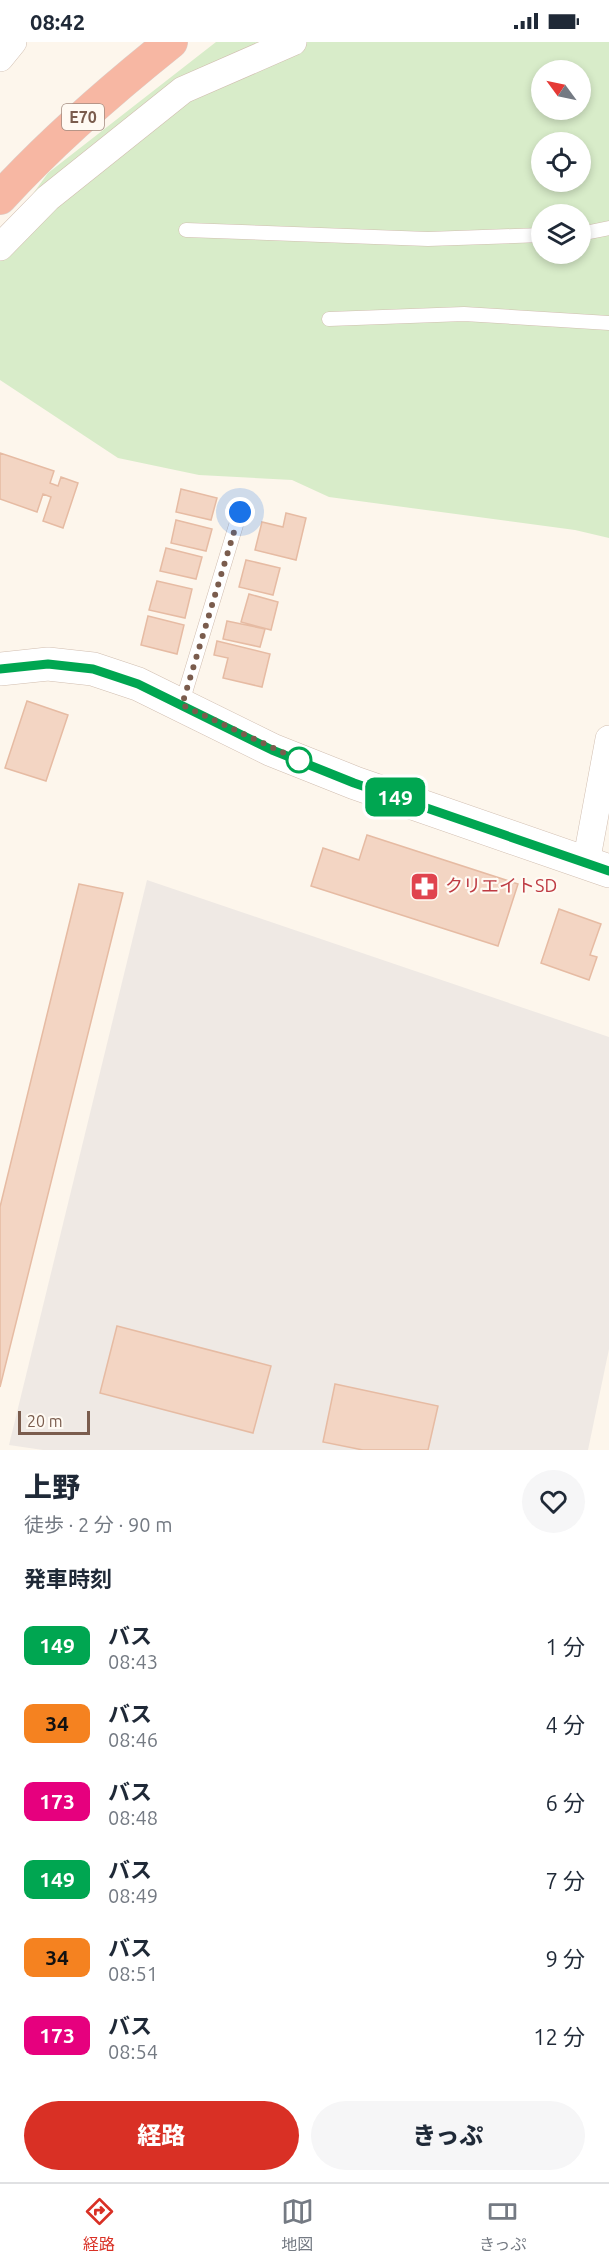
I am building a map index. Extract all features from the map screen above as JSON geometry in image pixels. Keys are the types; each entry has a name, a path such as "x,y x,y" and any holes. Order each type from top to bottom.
{"highway":[{"name":"E70","path":"0,177 29,148 149,42"},
{"name":"E70","path":"0,198 39,157 127,77 171,42"}],"street":[{"path":"0,58 13,42"},
{"path":"0,247 48,198 183,90 293,42"},
{"path":"0,669 48,664 93,669 138,684 272,750 354,783 597,867 609,739"}],"lane":[{"path":"591,232 609,228"},
{"path":"186,230 428,239 531,235"},
{"path":"329,319 464,314 609,323"},
{"path":"182,705 240,512"}],"shaded area":[{"path":"147,880 609,1037 609,1349 588,1450 43,1450 9,1445"}],"green space":[{"path":"216,42 609,42 609,538 575,530 329,497 292,480 199,475 118,458 0,380 0,239 48,173"}],"building":[{"path":"0,453 54,471 50,483 58,486 61,477 78,483 63,528 43,521 51,497 43,494 37,512 0,499"},
{"path":"181,489 217,498 211,520 176,512"},
{"path":"286,513 306,518 296,560 255,550 262,522 283,527"},
{"path":"176,520 212,529 206,551 171,543"},
{"path":"166,548 202,557 196,579 160,571"},
{"path":"246,560 280,568 273,595 239,587"},
{"path":"157,581 192,589 185,618 149,610"},
{"path":"249,594 278,602 271,630 241,622"},
{"path":"148,616 184,625 177,654 141,645"},
{"path":"227,621 265,629 260,647 223,639"},
{"path":"217,641 270,654 262,687 223,678 228,658 214,655"},
{"path":"27,701 68,715 46,781 5,768"},
{"path":"367,835 518,884 498,946 311,886 323,848 359,860"},
{"path":"79,884 123,893 0,1387 0,1207"},
{"path":"559,909 601,924 590,955 597,957 589,980 541,963"},
{"path":"117,1326 271,1366 253,1433 100,1393"},
{"path":"335,1384 438,1406 428,1450 363,1450 323,1442"}],"bus line":[{"name":"149","path":"0,669 48,664 93,669 138,684 272,750 354,783 609,871"}],"place":[{"name":"クリエイトSD","path":"424,886"}],"route":[{"path":"240,512 182,705 272,750 299,760"}]}
